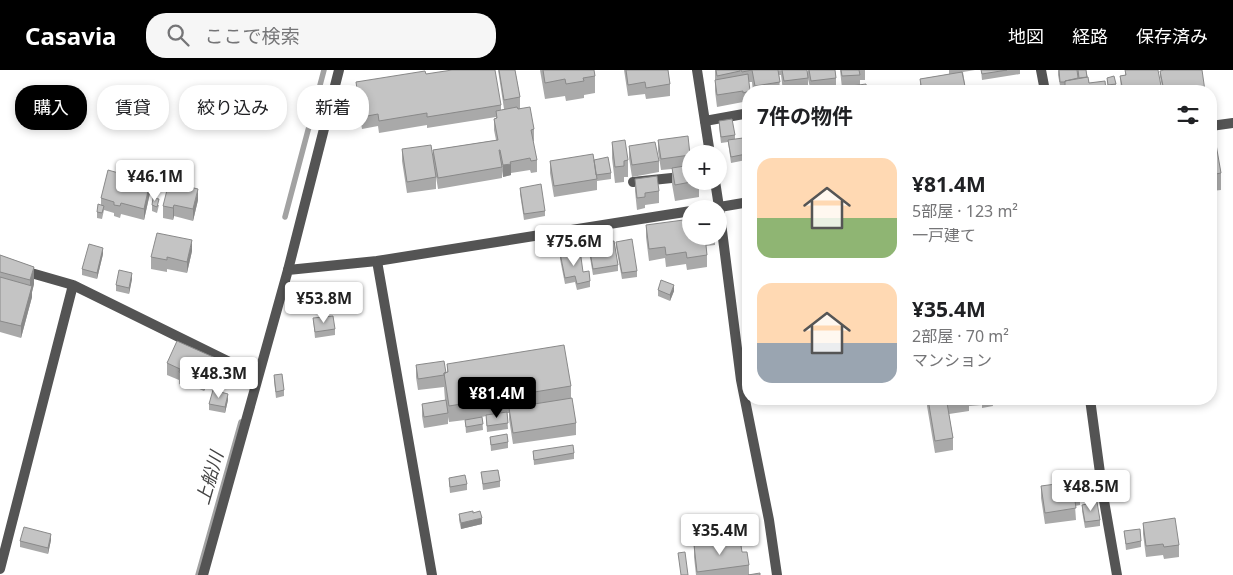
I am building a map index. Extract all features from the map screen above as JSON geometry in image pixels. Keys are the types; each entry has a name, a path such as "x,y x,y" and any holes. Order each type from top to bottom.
{"street":[{"path":"203,575 288,270 339,70"},
{"path":"697,70 709,145"},
{"path":"1042,70 1044,85"},
{"path":"705,121 742,115"},
{"path":"1217,125 1233,123"},
{"path":"633,182 682,177"},
{"path":"727,206 742,203"},
{"path":"288,270 377,261 682,212"},
{"path":"724,245 742,385"},
{"path":"377,261 432,575"},
{"path":"0,264 73,285 258,376"},
{"path":"0,569 73,285"},
{"path":"746,405 769,520 777,575"},
{"path":"1091,405 1103,495 1117,575"}],"building":[{"path":"452,70 495,70 501,105 427,117 427,113 379,121 378,114 369,116 369,85 356,85 356,82 425,71 426,74"},
{"path":"499,70 515,70 520,97 504,100"},
{"path":"543,70 594,70 595,76 583,78 584,81 566,84 565,79 545,83"},
{"path":"626,70 668,70 670,84 646,88 645,82 628,85"},
{"path":"716,70 740,70 740,71 717,76"},
{"path":"752,70 778,70 780,82 755,85"},
{"path":"782,70 807,70 808,78 784,81"},
{"path":"809,70 835,70 836,78 811,81"},
{"path":"841,70 859,70 860,75 842,76"},
{"path":"981,70 1007,70 982,74"},
{"path":"1059,70 1077,70 1078,78 1060,82"},
{"path":"1078,70 1086,70 1087,77 1079,78"},
{"path":"1125,70 1158,70 1161,85 1122,85 1120,76 1126,75"},
{"path":"1202,70 1204,85 1163,85 1160,71"},
{"path":"962,72 965,85 921,85 920,79"},
{"path":"748,74 749,85 742,85 742,91 717,95 715,80"},
{"path":"1114,76 1116,84 1108,85 1107,78"},
{"path":"1088,77 1089,83 1105,81 1105,85 1065,85 1065,81"},
{"path":"517,107 518,109 530,107 534,129 531,130 537,160 531,161 530,158 503,165 499,150 502,167 438,178 433,150 498,140 494,119 497,118 496,111"},
{"path":"732,119 735,135 721,137 719,121"},
{"path":"688,136 689,145 682,145 682,156 661,159 658,140"},
{"path":"742,138 742,155 731,157 728,140"},
{"path":"625,140 628,160 624,161 624,166 615,167 612,142"},
{"path":"655,142 659,161 632,165 629,146"},
{"path":"431,145 436,177 407,182 402,149"},
{"path":"1217,150 1221,173 1217,174"},
{"path":"593,154 597,179 554,186 550,161"},
{"path":"608,157 611,173 596,175 594,160"},
{"path":"682,166 682,184 675,185 672,168"},
{"path":"108,170 150,182 144,209 121,203 120,206 114,205 114,202 101,198"},
{"path":"657,176 659,191 645,193 645,197 637,198 635,179"},
{"path":"169,182 198,189 193,209 174,205 173,208 163,206"},
{"path":"541,184 545,211 524,214 520,188"},
{"path":"153,198 159,199 157,207 152,205"},
{"path":"98,204 104,206 102,213 97,212"},
{"path":"682,220 682,245 706,245 707,255 687,258 686,252 666,255 665,247 649,249 646,225"},
{"path":"157,233 192,240 187,262 167,257 167,260 151,257"},
{"path":"632,239 637,271 622,273 616,242"},
{"path":"614,241 618,265 593,269 589,246"},
{"path":"89,244 103,248 97,273 82,269"},
{"path":"580,250 583,272 589,271 590,281 577,284 575,276 565,278 560,253"},
{"path":"0,255 34,267 30,280 0,272"},
{"path":"119,270 132,273 129,288 116,285"},
{"path":"0,277 32,286 21,326 0,321"},
{"path":"661,280 674,285 670,295 658,290"},
{"path":"333,316 335,329 315,332 313,318"},
{"path":"177,341 220,360 215,373 208,370 204,380 190,373 189,376 179,372 180,369 167,363"},
{"path":"564,345 571,386 449,406 444,373 448,372 447,364"},
{"path":"444,361 446,373 444,375 418,379 416,365"},
{"path":"282,374 284,390 276,392 274,375"},
{"path":"213,390 228,394 225,407 209,404"},
{"path":"572,398 576,423 513,433 509,408"},
{"path":"446,400 448,413 424,417 422,404"},
{"path":"929,405 947,405 953,438 935,441"},
{"path":"507,412 508,423 487,426 486,415"},
{"path":"482,417 483,424 466,427 465,420"},
{"path":"507,434 508,442 491,445 490,437"},
{"path":"573,445 574,453 534,460 533,451"},
{"path":"498,470 500,481 483,484 481,472"},
{"path":"465,475 467,484 450,487 449,478"},
{"path":"1078,481 1080,493 1074,494 1076,508 1045,513 1041,486"},
{"path":"1097,502 1100,520 1085,522 1082,505"},
{"path":"473,511 473,513 480,511 482,518 461,523 459,514"},
{"path":"1175,518 1179,545 1164,547 1163,544 1146,546 1143,523"},
{"path":"24,527 51,534 48,548 20,541"},
{"path":"1140,529 1141,541 1126,544 1124,531"},
{"path":"740,539 742,552 747,552 749,565 697,572 694,545"},
{"path":"685,552 688,575 681,575 678,553"}],"waterway":[{"name":"上船川","path":"285,217 324,70"},
{"name":"上船川","path":"198,575 241,422"}]}
